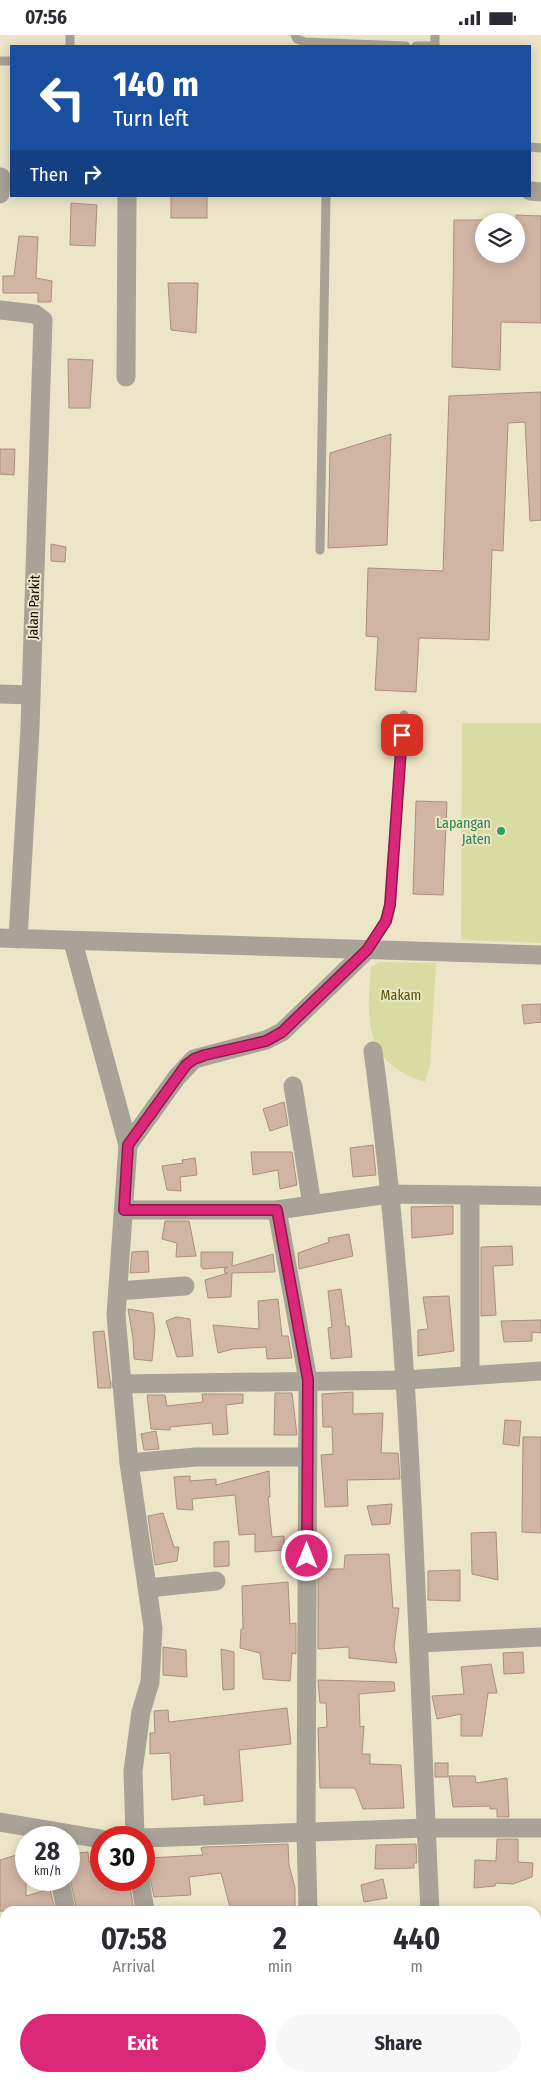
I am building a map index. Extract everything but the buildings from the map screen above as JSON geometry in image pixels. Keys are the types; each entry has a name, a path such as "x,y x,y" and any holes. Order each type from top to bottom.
{"street":[{"path":"126,377 127,197"},
{"name":"Jalan Parkit","path":"0,310 35,314 43,320 31,695 9,938"},
{"path":"0,694 31,695"},
{"path":"9,938 73,942 541,955"},
{"path":"73,942 128,1145 116,1315 128,1463 153,1628 153,1656 150,1682 141,1712 133,1771 135,1826"},
{"path":"128,1145 177,1077 194,1059 266,1041 282,1032 367,950"},
{"path":"373,1051 384,1130 388,1194 406,1380 420,1643 430,1906"},
{"path":"293,1086 312,1205"},
{"path":"124,1210 277,1210 388,1194 541,1196"},
{"path":"470,1195 470,1375"},
{"path":"277,1210 308,1380 306,1833 308,1906"},
{"path":"118,1291 185,1286"},
{"path":"121,1384 406,1380 541,1371"},
{"path":"128,1463 196,1457 307,1457"},
{"path":"148,1588 216,1581"},
{"path":"420,1643 541,1637"},
{"path":"0,1822 17,1826"},
{"path":"155,1837 426,1828 541,1828"},
{"path":"62,1891 65,1906"},
{"path":"142,1891 144,1906"}],"lane":[{"path":"295,35 298,39 305,42 381,45"},
{"path":"320,550 326,197"},
{"path":"367,950 379,934 390,905 404,715"}],"green space":[{"name":"Lapangan Jaten","path":"462,723 541,723 541,943 461,940"},
{"name":"Makam","path":"379,962 436,963 430,1065 425,1082 405,1074 391,1064 380,1052 374,1038 370,1023 369,987 371,967"}],"place":[{"name":"Lapangan Jaten","path":"501,831"}],"route":[{"path":"307,1556 308,1380 277,1210 124,1210 128,1145 186,1065 194,1059 205,1055 266,1041 282,1032 367,950 379,934 386,921 390,905 402,735"}]}
